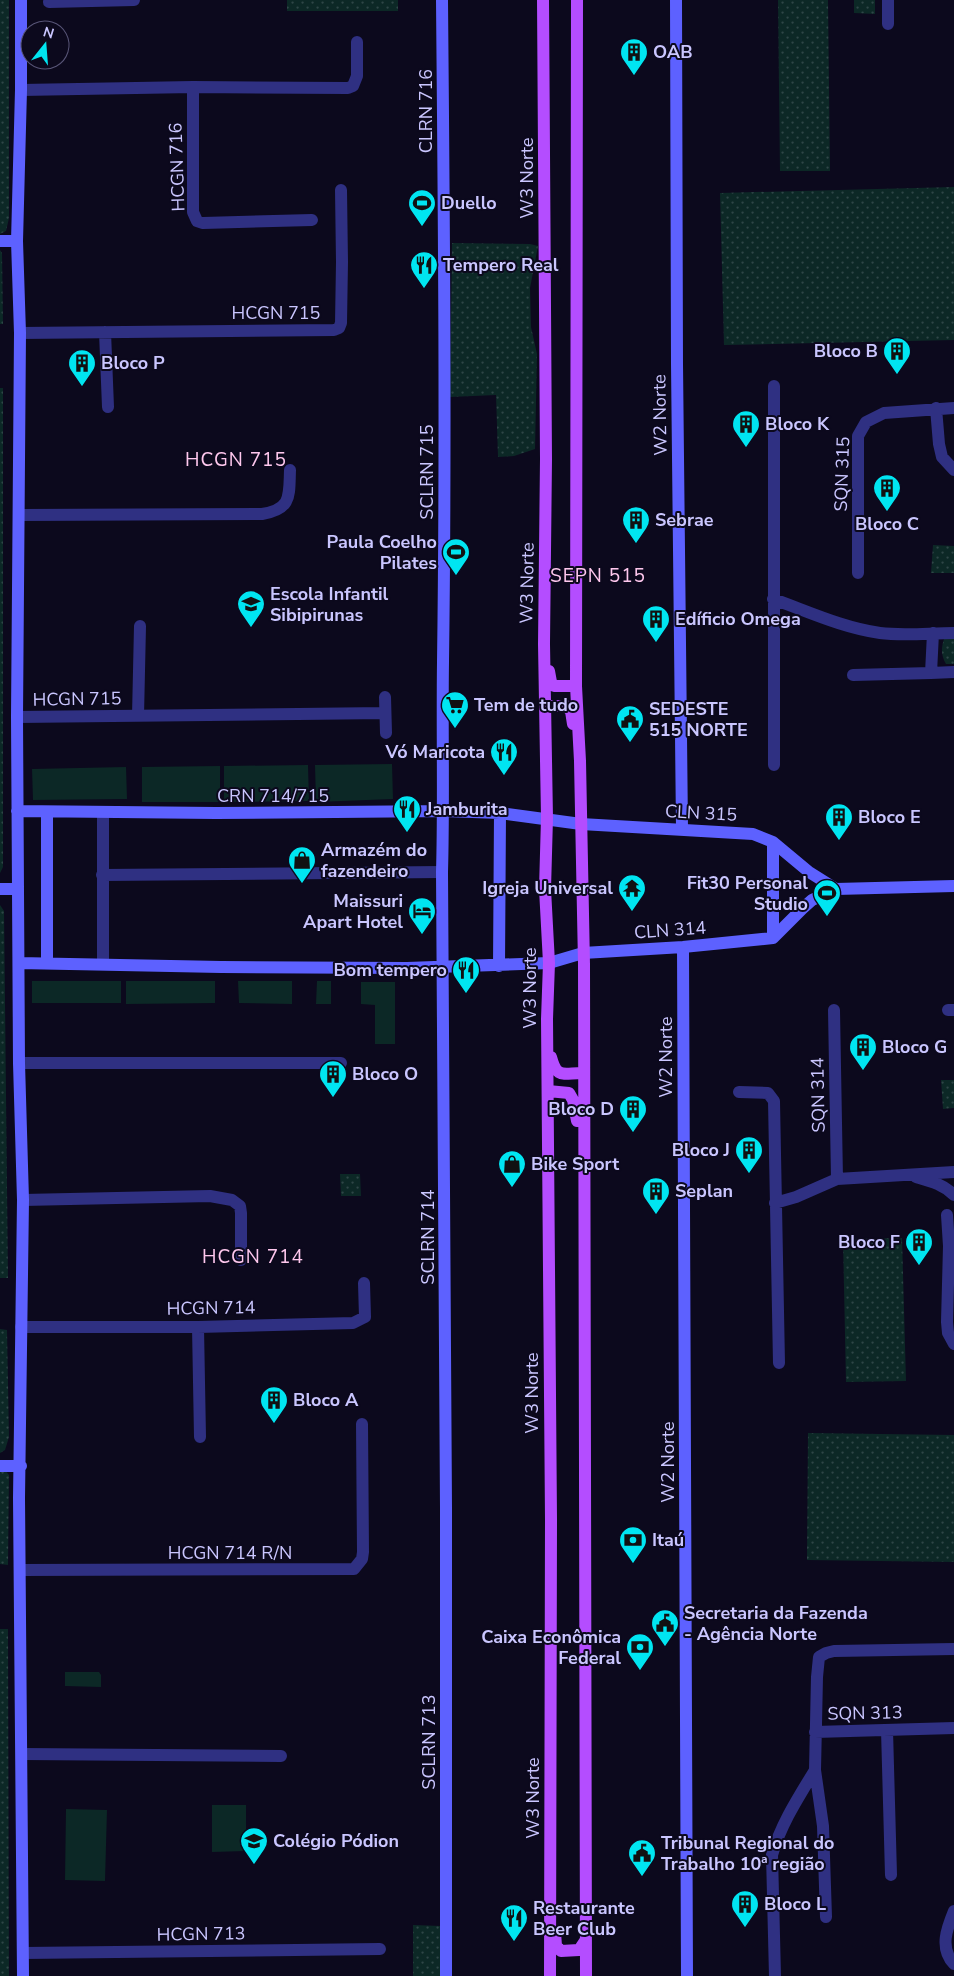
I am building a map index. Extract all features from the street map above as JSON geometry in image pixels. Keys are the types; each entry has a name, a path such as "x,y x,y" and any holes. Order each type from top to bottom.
{"main road":[{"name":"W3 Norte","path":"544,0 546,459 544,644 547,818 545,889 548,962 551,1519 550,1976"},
{"path":"577,0 576,686 580,761 583,953 586,1976"},
{"path":"544,644 551,682 554,686 576,686"},
{"path":"546,706 566,706 570,711 580,761"},
{"path":"547,1045 555,1070 559,1073 583,1073"},
{"path":"548,1091 569,1093 573,1100 583,1148"},
{"path":"550,1898 556,1946 562,1951 579,1950 585,1941"}],"street":[{"path":"21,0 17,241 20,333 17,889 22,1200 21,1466 19,1498 23,1976"},
{"path":"49,2 134,0"},
{"name":"CLRN 716","path":"442,0 444,222"},
{"name":"W2 Norte","path":"676,0 677,364 682,829"},
{"path":"888,0 888,24"},
{"path":"21,90 193,87 348,88 353,86 357,76 357,42"},
{"name":"HCGN 716","path":"193,87 193,212 197,220 203,223 312,220"},
{"name":"HCGN 715","path":"20,333 334,330 341,323 341,190"},
{"name":"SCLRN 715","path":"444,222 444,811"},
{"path":"0,240 17,241"},
{"path":"105,332 108,407"},
{"path":"774,386 774,765"},
{"path":"936,408 942,457 954,470"},
{"name":"SQN 315","path":"858,573 858,436 866,422 884,413 954,408"},
{"path":"19,515 262,514 276,512 285,504 289,494 290,470"},
{"path":"773,598 848,626 878,633 954,633"},
{"name":"HCGN 715","path":"138,716 140,626"},
{"path":"931,673 933,633"},
{"path":"853,676 954,672"},
{"path":"385,697 386,733"},
{"name":"HCGN 715","path":"17,717 385,713"},
{"name":"CRN 714/715","path":"18,811 327,813 444,811 500,813 547,818"},
{"path":"444,811 442,872 444,967"},
{"path":"47,812 47,963"},
{"path":"103,813 103,964"},
{"path":"499,966 500,813"},
{"name":"CLN 315","path":"547,818 581,824 753,834 773,842 810,872 836,889"},
{"path":"773,842 773,938"},
{"path":"102,875 442,872"},
{"path":"773,938 807,904 836,889 954,886"},
{"path":"0,889 17,889"},
{"name":"CLN 314","path":"548,962 583,953 683,947 773,938"},
{"name":"W2 Norte","path":"683,947 687,1976"},
{"path":"18,963 221,967 444,967 499,966 548,962"},
{"name":"SCLRN 714","path":"444,967 446,1507"},
{"name":"SQN 314","path":"834,1010 837,1179"},
{"path":"19,1063 341,1062"},
{"path":"739,1092 768,1093 774,1101 779,1363"},
{"path":"775,1203 796,1197 837,1179 906,1174 954,1172 950,1192 938,1183 906,1174"},
{"path":"22,1200 210,1196 232,1200 240,1206 241,1213 240,1260"},
{"path":"946,1215 949,1246 947,1322 948,1333 954,1344"},
{"name":"HCGN 714","path":"21,1327 353,1323 365,1317 364,1283"},
{"path":"198,1326 200,1437"},
{"name":"HCGN 714 R/N","path":"20,1570 354,1569 358,1566 363,1552 362,1424"},
{"path":"0,1466 21,1466"},
{"name":"SCLRN 713","path":"446,1507 446,1976"},
{"path":"815,1732 819,1657 826,1653 954,1648"},
{"name":"SQN 313","path":"826,1917 823,1826 814,1770 815,1732 954,1728"},
{"path":"887,1730 891,1875"},
{"path":"22,1754 281,1756"},
{"path":"775,1976 772,1855 777,1836 814,1770"},
{"path":"954,1911 946,1935 945,1948 948,1957 954,1964"},
{"name":"HCGN 713","path":"23,1953 380,1949"}],"green space":[{"path":"0,0 9,0 9,218 6,231 0,234"},
{"path":"287,0 398,0 398,11 287,11"},
{"path":"778,0 828,0 830,171 780,171"},
{"path":"854,0 875,0 875,14 854,13"},
{"path":"954,187 954,340 724,345 720,193"},
{"path":"452,243 530,244 538,246 530,288 531,327 537,354 535,449 514,456 498,457 496,395 450,397"},
{"path":"0,250 2,253 3,324 0,324"},
{"path":"0,388 3,388 3,867 0,873"},
{"path":"933,545 954,546 954,573 931,573"},
{"path":"954,635 954,664 946,664 943,658 942,646 944,639"},
{"path":"392,764 393,799 316,802 315,765"},
{"path":"308,765 309,801 224,802 224,766"},
{"path":"220,766 220,802 142,802 142,767"},
{"path":"126,767 127,799 33,800 32,769"},
{"path":"0,905 4,911 8,1278 0,1278"},
{"path":"32,981 121,981 121,1003 32,1003"},
{"path":"126,981 215,981 215,1003 126,1004"},
{"path":"238,981 292,981 292,1004 239,1003"},
{"path":"317,981 331,981 331,1004 316,1004"},
{"path":"361,982 395,982 395,1044 375,1044 375,1005 361,1004"},
{"path":"941,1080 954,1080 954,1108 943,1109"},
{"path":"340,1174 360,1174 361,1196 341,1196"},
{"path":"902,1238 906,1381 846,1382 843,1239"},
{"path":"0,1329 7,1330 9,1437 5,1450 0,1453"},
{"path":"808,1433 954,1435 954,1562 807,1560"},
{"path":"0,1468 9,1475 8,1565 0,1564"},
{"path":"0,1629 8,1629 9,1976 0,1976"},
{"path":"65,1672 99,1672 101,1675 101,1687 65,1686"},
{"path":"212,1805 246,1805 246,1851 212,1852"},
{"path":"66,1809 107,1810 105,1881 65,1880"},
{"path":"413,1925 441,1926 440,1976 413,1976"}],"place":[{"name":"OAB","path":"634,76"},
{"name":"Duello","path":"422,227"},
{"name":"Tempero Real","path":"424,289"},
{"name":"Bloco B","path":"897,375"},
{"name":"Bloco P","path":"82,387"},
{"name":"Bloco K","path":"746,448"},
{"name":"Bloco C","path":"887,512"},
{"name":"Sebrae","path":"636,544"},
{"name":"Paula Coelho Pilates","path":"456,576"},
{"name":"Escola Infantil Sibipirunas","path":"251,628"},
{"name":"Edíficio Omega","path":"656,643"},
{"name":"Tem de tudo","path":"455,729"},
{"name":"SEDESTE 515 NORTE","path":"630,743"},
{"name":"Vó Maricota","path":"504,776"},
{"name":"Jamburita","path":"407,833"},
{"name":"Bloco E","path":"839,841"},
{"name":"Armazém do fazendeiro","path":"302,884"},
{"name":"Igreja Universal","path":"632,912"},
{"name":"Fit30 Personal Studio","path":"827,917"},
{"name":"Maissuri Apart Hotel","path":"422,935"},
{"name":"Bom tempero","path":"466,994"},
{"name":"Bloco G","path":"863,1071"},
{"name":"Bloco O","path":"333,1098"},
{"name":"Bloco D","path":"633,1133"},
{"name":"Bloco J","path":"749,1174"},
{"name":"Bike Sport","path":"512,1188"},
{"name":"Seplan","path":"656,1215"},
{"name":"Bloco F","path":"919,1266"},
{"name":"Bloco A","path":"274,1424"},
{"name":"Itaú","path":"633,1564"},
{"name":"Secretaria da Fazenda - Agência Norte","path":"665,1647"},
{"name":"Caixa Econômica Federal","path":"640,1671"},
{"name":"Colégio Pódion","path":"254,1865"},
{"name":"Tribunal Regional do Trabalho 10ª região","path":"642,1877"},
{"name":"Bloco L","path":"745,1928"},
{"name":"Restaurante Beer Club","path":"514,1942"}],"district":[{"name":"HCGN 715","path":"236,459"},
{"name":"SEPN 515","path":"598,575"},
{"name":"HCGN 714","path":"253,1256"}]}
